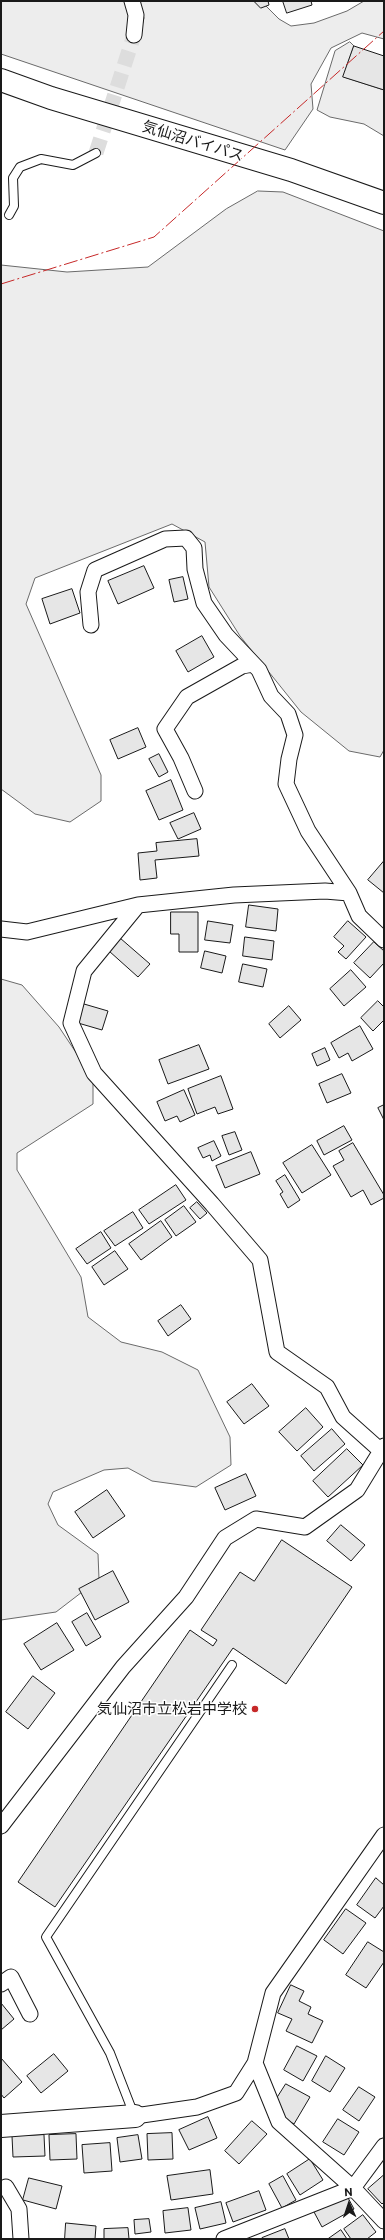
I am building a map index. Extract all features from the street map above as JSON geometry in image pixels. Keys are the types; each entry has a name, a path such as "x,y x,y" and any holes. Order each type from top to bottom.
{"main road":[{"name":"気仙沼バイパス","path":"1,80 51,98 291,170 384,203"},
{"path":"1,2126 135,2116"}],"street":[{"path":"132,1 136,15 134,36"},
{"path":"91,624 88,592 95,570 165,539 186,538 194,548 195,569 204,603 226,635 259,670 270,696 288,714 295,735 289,758 286,784 308,831 349,893 358,916 384,940"},
{"path":"195,791 181,758 165,730 187,697 242,666 253,664"},
{"path":"1,929 27,932 138,905 234,895 326,890 349,893"},
{"path":"1,1826 123,1667 186,1596 225,1538 256,1519 305,1527 357,1490 383,1448 343,1417 327,1387 277,1352 260,1260 212,1204 94,1073 71,1022 84,971 138,905"},
{"path":"135,2116 197,2108 236,2093 255,2063 273,1993 384,1835"},
{"path":"1,1984 11,1976 30,2014"},
{"path":"255,2063 279,2122 353,2188 384,2221"},
{"path":"224,2239 353,2188 384,2146"},
{"path":"6,2187 19,2209 21,2239"}],"lane":[{"path":"9,215 14,206 13,178 20,168 41,159 73,165 96,153"},
{"path":"135,2116 110,2053 46,1937 232,1665"}],"shaded area":[{"path":"1,1 125,1 128,7 130,27 126,41 137,44 144,18 139,1 261,1 279,19 291,26 314,23 347,11 364,1 384,1 384,39 362,33 331,48 311,84 313,109 285,150 1,54"},
{"path":"350,42 354,46 344,77 384,90 384,136 364,124 330,117 317,110 335,51"},
{"path":"258,191 283,192 384,231 384,750 380,757 349,751 301,712 240,636 209,587 205,542 172,524 35,578 26,604 101,775 101,801 70,822 35,814 1,789 1,265 67,272 148,267 226,209"},
{"path":"1,979 22,985 59,1027 93,1078 93,1104 17,1153 17,1170 81,1277 88,1317 121,1342 162,1352 198,1370 230,1437 231,1465 196,1487 152,1481 128,1468 104,1470 53,1492 48,1504 58,1525 98,1554 99,1579 56,1612 1,1620"}],"building":[{"path":"254,1 268,1 269,5 261,8"},
{"path":"283,1 311,1 312,5 287,13"},
{"path":"354,46 384,56 384,90 343,77"},
{"path":"144,566 154,588 118,604 108,581"},
{"path":"183,577 188,599 174,602 169,580"},
{"path":"72,589 80,613 50,624 42,599"},
{"path":"202,636 214,657 188,672 176,651"},
{"path":"138,728 146,747 118,759 110,740"},
{"path":"159,754 168,772 159,777 149,759"},
{"path":"171,780 183,810 159,820 146,791"},
{"path":"194,813 201,829 178,839 170,823"},
{"path":"197,839 199,856 155,860 157,878 140,880 138,853 157,851 156,843"},
{"path":"384,861 384,893 368,880"},
{"path":"249,905 278,909 276,931 246,927"},
{"path":"171,912 198,912 198,952 179,952 179,934 171,934"},
{"path":"208,921 233,925 230,943 205,940"},
{"path":"348,921 366,937 346,959 338,952 344,946 334,937"},
{"path":"245,937 274,941 272,960 243,956"},
{"path":"120,938 150,964 138,977 109,951"},
{"path":"374,942 384,951 384,963 370,978 354,963"},
{"path":"205,951 226,956 222,973 201,968"},
{"path":"243,964 267,969 263,987 239,982"},
{"path":"351,970 366,987 344,1006 330,989"},
{"path":"378,1001 384,1007 384,1020 373,1031 361,1018"},
{"path":"84,1004 108,1011 102,1030 78,1023"},
{"path":"289,1006 301,1020 280,1038 269,1024"},
{"path":"360,1026 373,1049 352,1061 348,1053 339,1058 331,1043"},
{"path":"199,1045 209,1069 168,1084 159,1060"},
{"path":"325,1048 330,1060 317,1066 312,1054"},
{"path":"342,1074 351,1093 327,1103 319,1084"},
{"path":"221,1076 233,1109 218,1114 215,1107 197,1114 188,1089"},
{"path":"184,1090 195,1115 180,1122 177,1116 165,1121 157,1102"},
{"path":"384,1105 384,1120 378,1108"},
{"path":"344,1126 352,1140 324,1155 317,1141"},
{"path":"235,1132 242,1150 229,1155 222,1136"},
{"path":"214,1141 221,1156 212,1161 210,1155 203,1158 198,1148"},
{"path":"353,1143 384,1195 384,1198 371,1205 363,1190 351,1197 333,1166 344,1160 339,1151"},
{"path":"312,1145 331,1175 302,1193 283,1163"},
{"path":"251,1152 260,1174 225,1188 216,1166"},
{"path":"285,1175 300,1200 288,1208 280,1194 283,1192 276,1181"},
{"path":"176,1185 186,1200 149,1224 139,1210"},
{"path":"197,1202 207,1213 200,1219 190,1208"},
{"path":"184,1206 196,1222 176,1236 165,1220"},
{"path":"133,1212 143,1228 115,1246 104,1231"},
{"path":"161,1221 172,1237 141,1260 129,1244"},
{"path":"101,1232 111,1248 87,1264 76,1249"},
{"path":"115,1251 128,1269 104,1285 92,1267"},
{"path":"181,1305 191,1319 168,1336 158,1321"},
{"path":"252,1384 269,1406 244,1424 227,1402"},
{"path":"306,1408 323,1427 297,1451 279,1432"},
{"path":"332,1429 345,1444 314,1471 301,1456"},
{"path":"347,1449 363,1465 328,1497 313,1481"},
{"path":"246,1474 256,1496 225,1510 215,1488"},
{"path":"107,1490 125,1516 93,1538 75,1512"},
{"path":"341,1525 365,1545 351,1561 327,1541"},
{"path":"282,1540 352,1587 286,1684 233,1648 55,1907 18,1882 190,1630 213,1646 217,1640 201,1630 240,1572 254,1581"},
{"path":"113,1571 129,1602 95,1620 79,1589"},
{"path":"87,1613 101,1637 86,1646 72,1622"},
{"path":"57,1623 74,1650 41,1670 24,1644"},
{"path":"33,1676 55,1693 28,1729 6,1712"},
{"path":"376,1878 384,1885 384,1906 375,1918 357,1905"},
{"path":"346,1909 366,1923 343,1954 324,1940"},
{"path":"368,1942 384,1952 384,1962 366,1988 346,1975"},
{"path":"291,1985 304,1991 299,2001 311,2007 308,2014 323,2021 312,2043 286,2031 292,2019 278,2013"},
{"path":"1,2003 14,2019 1,2030"},
{"path":"297,2046 317,2056 303,2081 284,2070"},
{"path":"54,2054 68,2071 41,2093 27,2076"},
{"path":"326,2056 345,2068 330,2092 312,2081"},
{"path":"1,2058 22,2082 4,2098 1,2094"},
{"path":"286,2084 310,2097 294,2124 281,2117 277,2098"},
{"path":"359,2087 375,2097 359,2121 343,2110"},
{"path":"208,2117 217,2138 189,2150 179,2130"},
{"path":"338,2119 359,2132 344,2155 323,2142"},
{"path":"252,2121 267,2134 239,2164 225,2151"},
{"path":"172,2133 173,2159 148,2160 147,2134"},
{"path":"76,2134 77,2159 50,2160 49,2135"},
{"path":"44,2135 45,2156 13,2157 12,2136"},
{"path":"138,2135 142,2159 120,2162 117,2138"},
{"path":"110,2143 112,2171 84,2173 82,2145"},
{"path":"310,2159 323,2180 300,2195 287,2174"},
{"path":"210,2170 213,2194 171,2200 167,2176"},
{"path":"384,2175 384,2202 382,2204 368,2189"},
{"path":"283,2176 296,2200 282,2208 269,2184"},
{"path":"29,2178 62,2186 56,2209 23,2200"},
{"path":"259,2191 266,2210 233,2222 226,2203"},
{"path":"346,2194 354,2209 322,2227 314,2212"},
{"path":"221,2202 226,2223 200,2229 195,2208"},
{"path":"188,2208 191,2230 165,2233 163,2211"},
{"path":"363,2215 376,2232 367,2239 351,2239 344,2229"},
{"path":"149,2219 151,2232 135,2234 134,2220"},
{"path":"66,2223 96,2226 95,2239 65,2239"},
{"path":"128,2228 129,2239 104,2239 104,2229"},
{"path":"285,2229 289,2239 262,2239 262,2238"},
{"path":"341,2230 347,2239 328,2239"}],"tunnel":[{"path":"96,153 134,35"}],"power":[{"path":"1,284 154,237 384,31"}],"place":[{"name":"気仙沼市立松岩中学校","path":"255,1709"}]}
